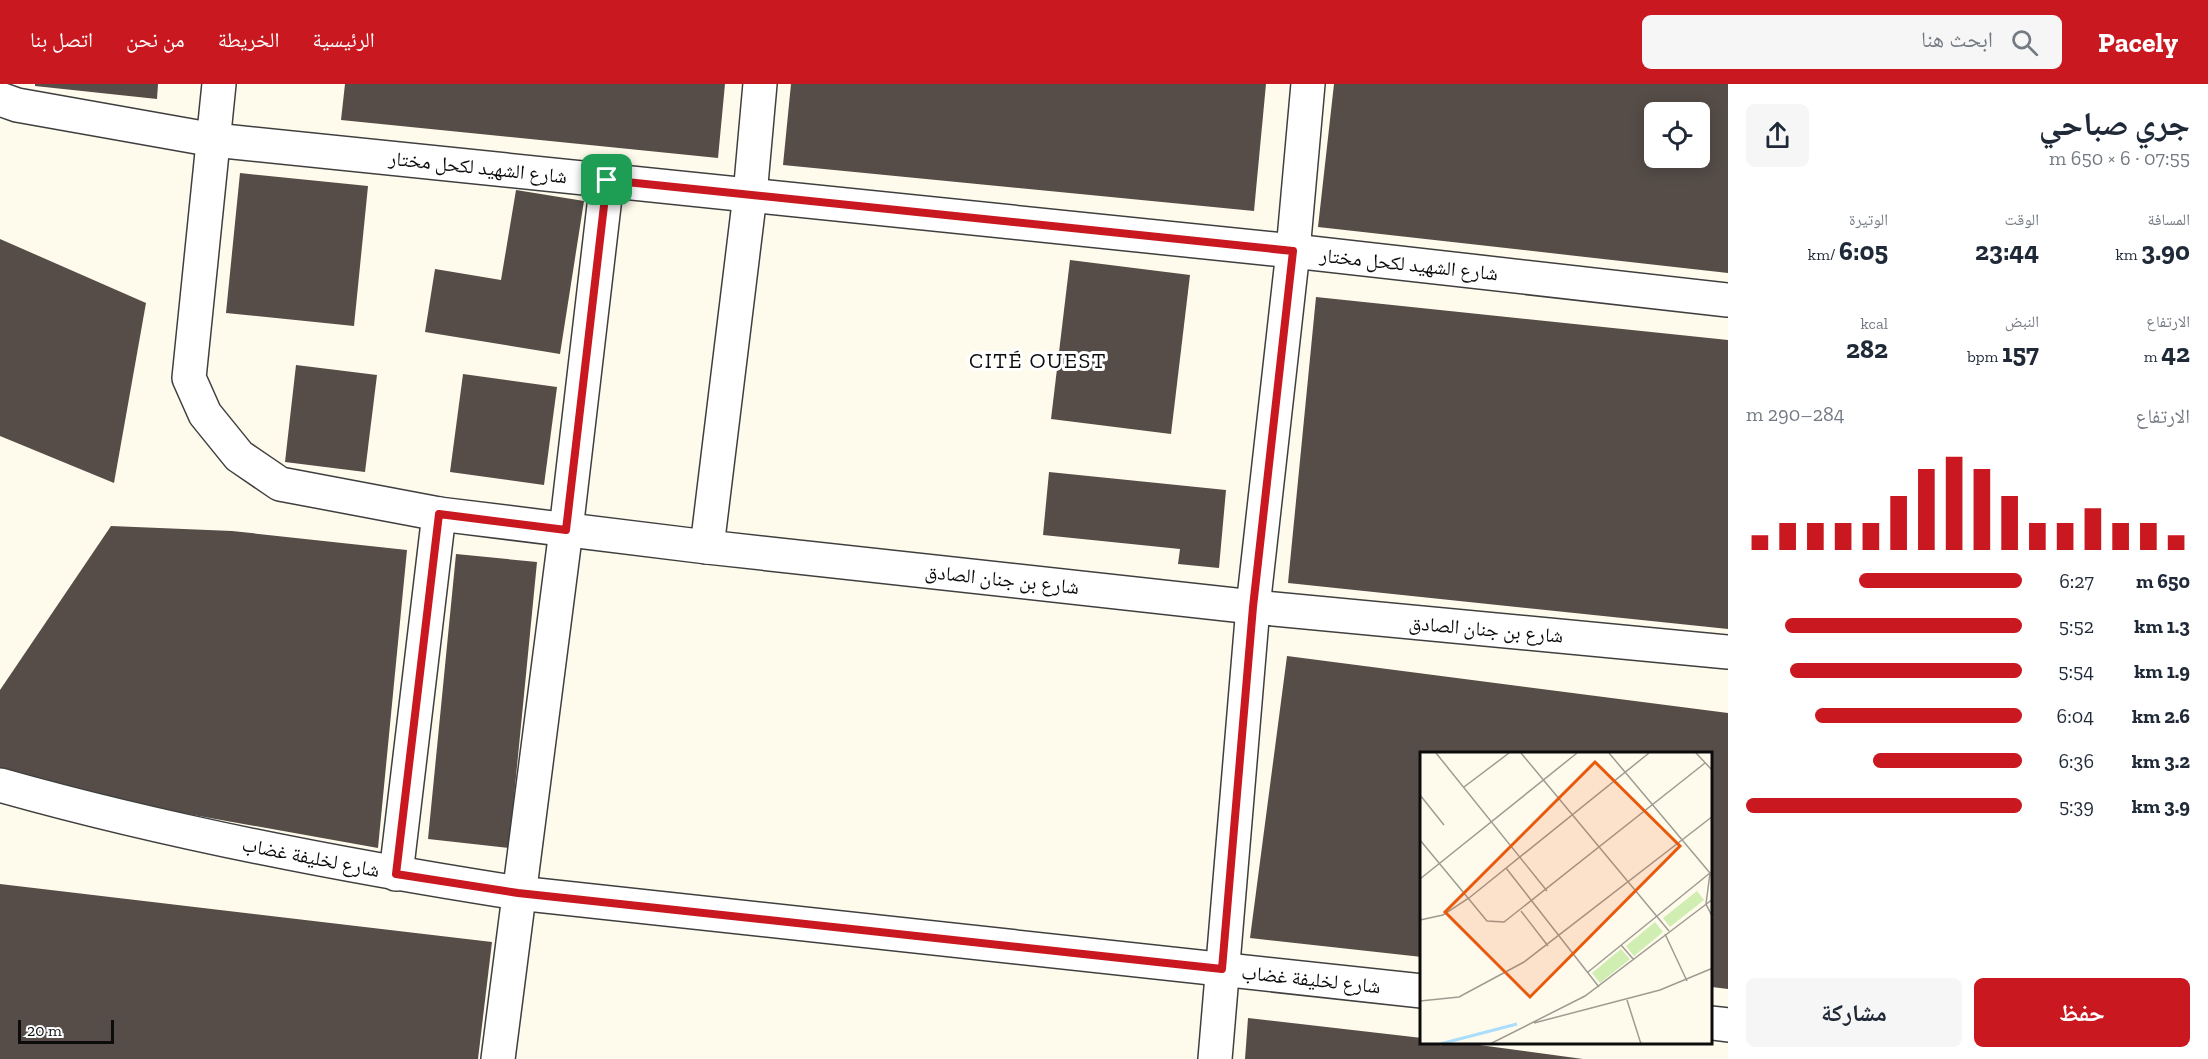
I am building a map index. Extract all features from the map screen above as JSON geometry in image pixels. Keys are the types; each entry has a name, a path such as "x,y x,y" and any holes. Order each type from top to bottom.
{"street":[{"path":"214,140 219,84"},
{"path":"707,547 750,195 760,84"},
{"path":"1215,1059 1253,607 1293,251 1308,84"},
{"name":"شارع الشهيد لكحل مختار","path":"8,102 214,140 1293,251 1728,300"},
{"name":"شارع بن جنان الصادق","path":"214,140 189,378 205,414 238,456 280,484 439,514 707,547 1253,607 1728,652"},
{"path":"498,1059 566,530 607,180"},
{"path":"396,874 439,514"},
{"name":"شارع لخليفة غضاب","path":"0,785 166,828 396,874 518,893 1420,991"},
{"path":"1713,1023 1728,1025"}],"building":[{"path":"35,84 158,84 157,99 35,86"},
{"path":"345,84 725,84 718,158 341,120"},
{"path":"791,84 1266,84 1254,211 783,165"},
{"path":"1334,84 1728,84 1728,273 1318,227"},
{"path":"240,173 368,186 354,326 226,313"},
{"path":"516,190 584,201 560,354 425,332 435,269 501,280"},
{"path":"0,239 146,303 114,483 0,436"},
{"path":"1070,260 1190,275 1171,434 1051,419"},
{"path":"1316,297 1728,340 1728,629 1288,583"},
{"path":"296,365 377,375 365,472 285,462"},
{"path":"463,374 557,387 544,485 450,472"},
{"path":"1049,472 1226,490 1219,568 1178,564 1180,549 1043,535"},
{"path":"111,526 232,531 407,550 378,848 171,811 0,775 0,690"},
{"path":"456,554 537,562 509,848 428,839"},
{"path":"1287,656 1728,713 1728,989 1713,987 1713,752 1420,752 1420,957 1250,938"},
{"path":"0,884 492,942 478,1059 0,1059"},
{"path":"1248,1018 1420,1038 1420,1044 1472,1044 1583,1059 1245,1059"}],"district":[{"name":"CITÉ OUEST","path":"1038,360"}],"route":[{"path":"607,180 1293,251 1253,607 1222,969 518,893 396,874 439,514 566,530 607,180"}]}
